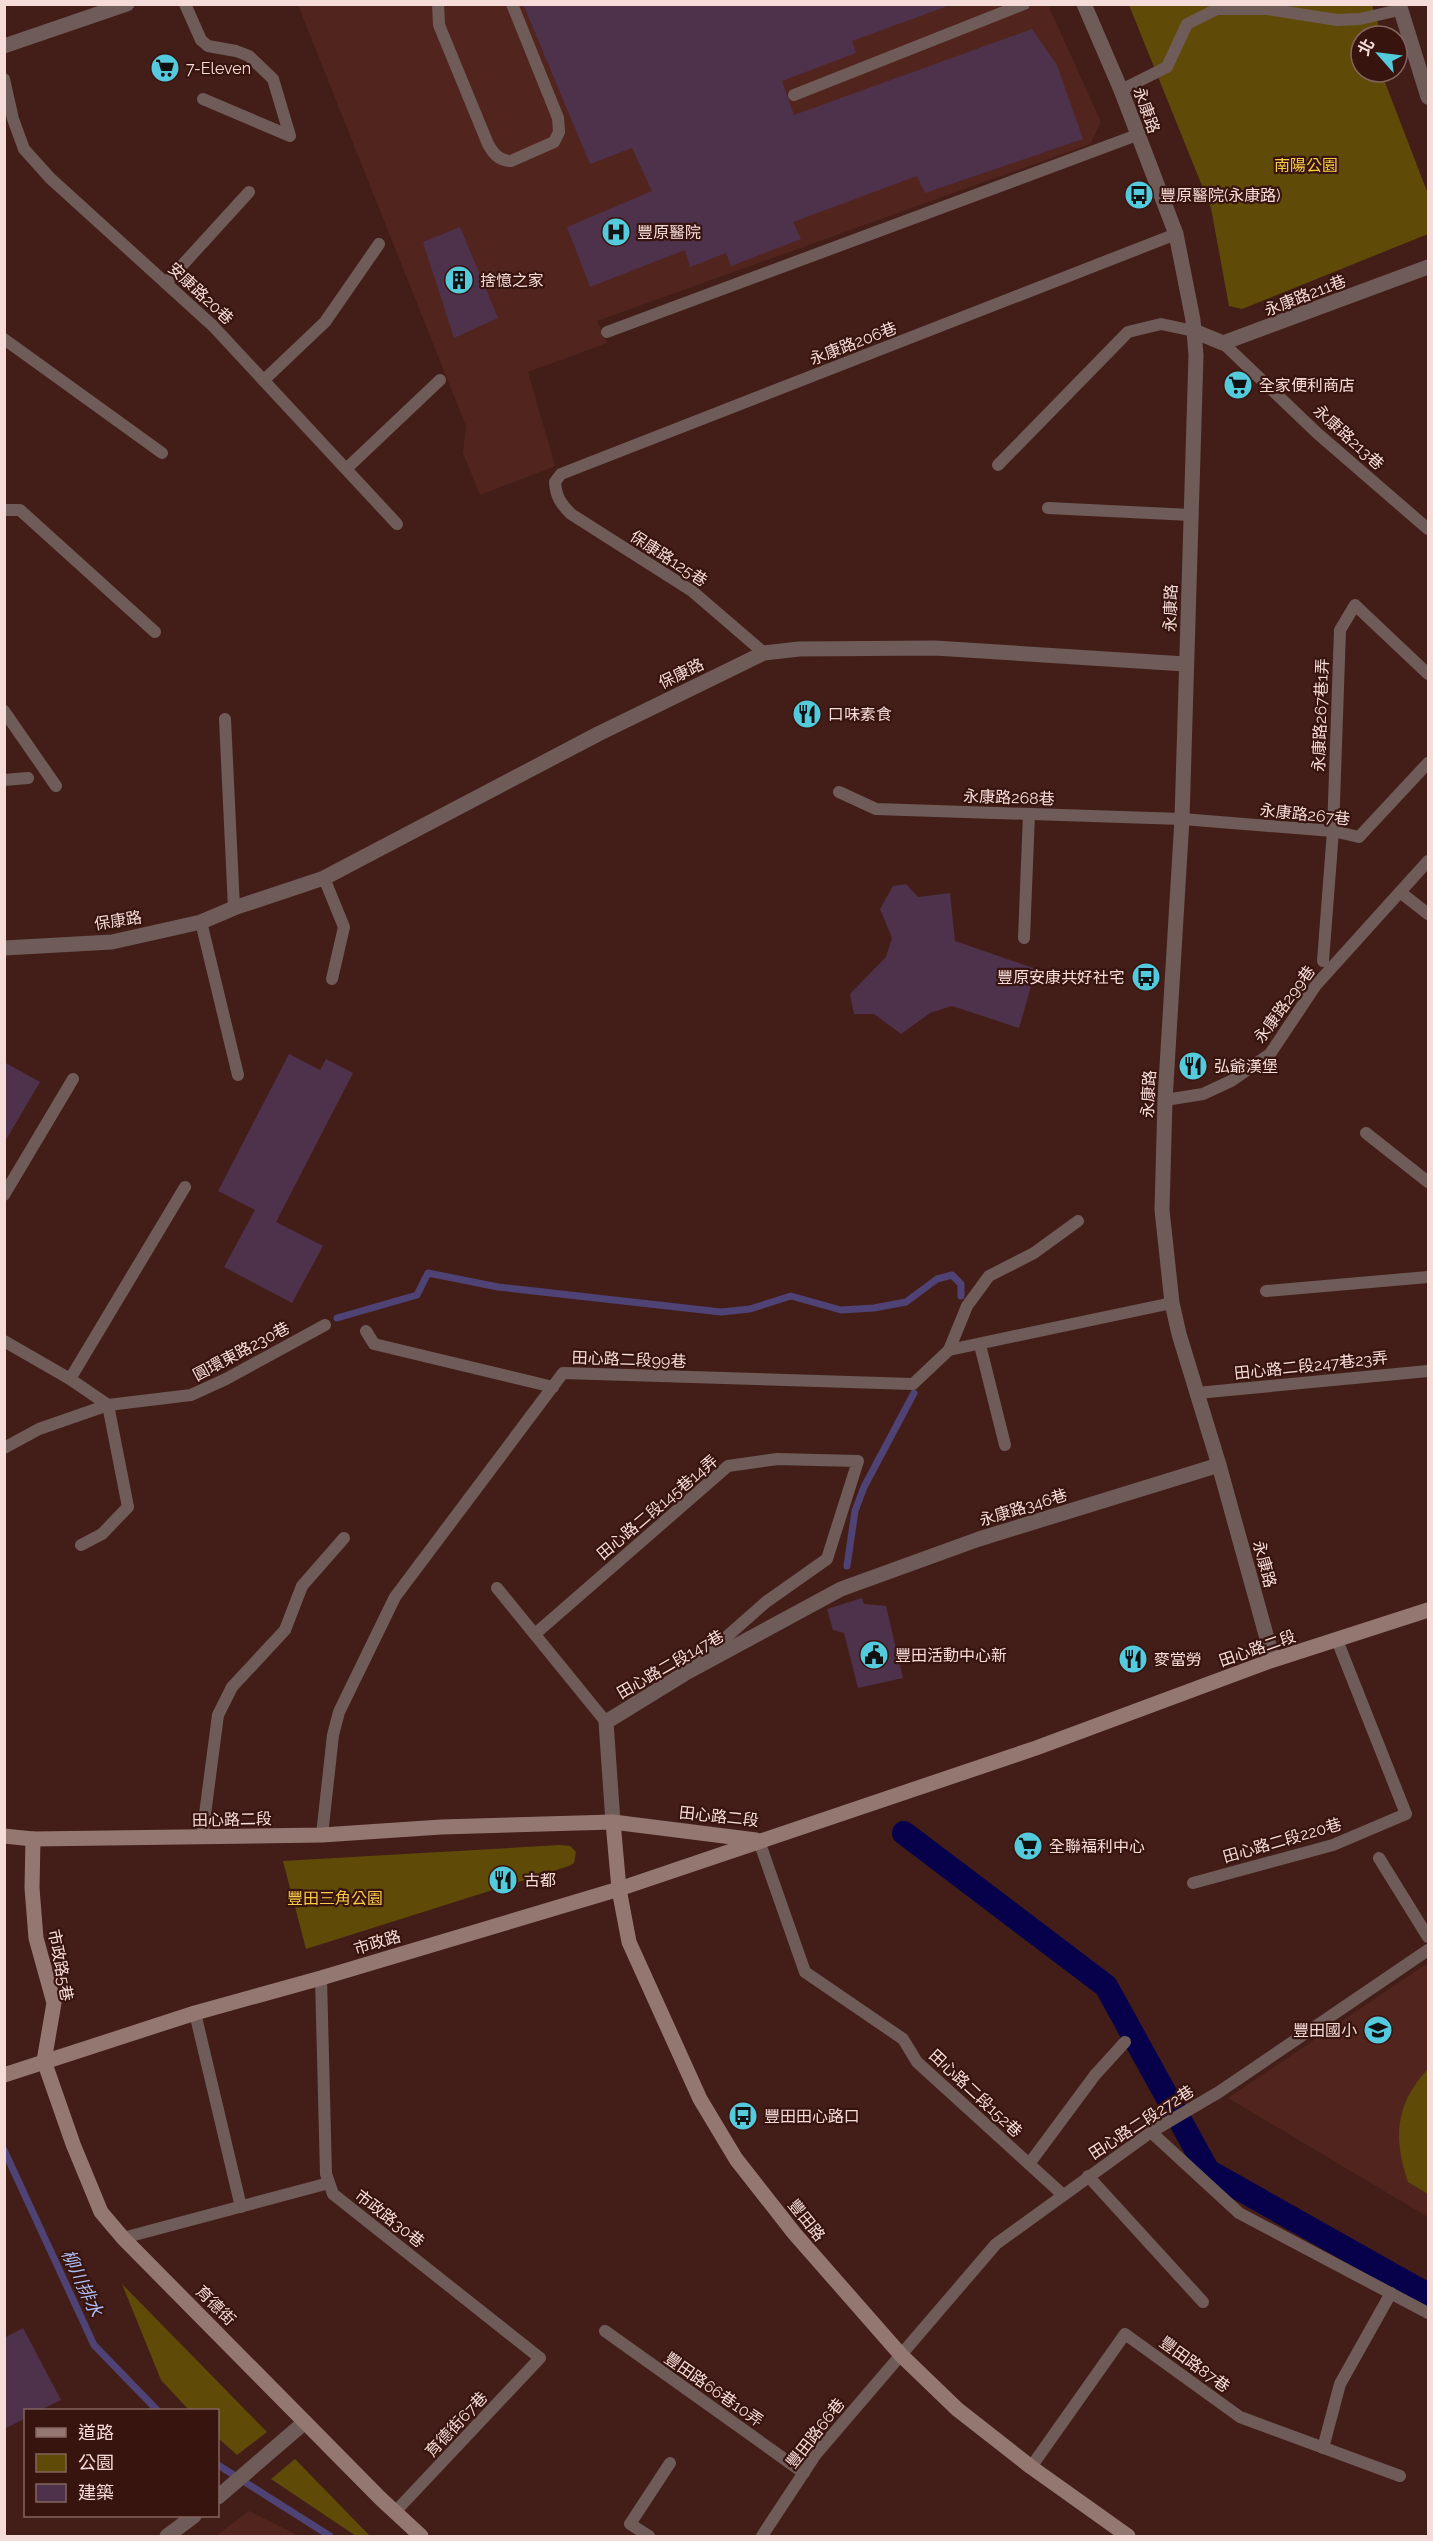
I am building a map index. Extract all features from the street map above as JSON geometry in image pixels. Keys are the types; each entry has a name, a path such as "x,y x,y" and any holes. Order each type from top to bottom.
{"street":[{"path":"4,46 127,4"},
{"name":"永康路","path":"1088,6 1176,234 1194,331 1196,355 1182,819 1165,1100 1162,1210 1172,1303 1273,1660"},
{"path":"1399,7 1428,97"},
{"name":"永康路211巷","path":"1223,343 1428,267"},
{"path":"1194,331 1223,343"},
{"name":"保康路","path":"4,948 112,942 201,922 234,908 324,878 589,738 764,653 799,649 935,648 1185,664"},
{"name":"永康路346巷","path":"841,1589 979,1539 1219,1465"},
{"name":"田心路二段147巷","path":"606,1722 684,1674 841,1589"},
{"name":"田心路二段","path":"4,1836 33,1839 322,1835 441,1827 613,1822 759,1841 1036,1748 1273,1660 1428,1610"},
{"path":"606,1722 613,1822"},
{"name":"豐田路","path":"613,1822 624,1927 629,1942 700,2099 736,2158 794,2233 901,2355 957,2409 1031,2467 1128,2536"},
{"name":"市政路5巷","path":"33,1839 32,1888 36,1938 54,2003 44,2061"},
{"name":"市政路","path":"4,2075 195,2013 619,1889 759,1841"},
{"name":"育德街","path":"44,2061 73,2144 101,2212 123,2238 421,2536"},
{"path":"219,2496 305,2422"},
{"path":"166,2536 193,2517"}],"lane":[{"path":"185,4 201,40 208,46 249,56 273,79 290,136 203,99"},
{"path":"438,4 437,17 442,33 488,144 500,158 511,161 554,142 559,132 558,118 512,4"},
{"path":"794,95 1024,4"},
{"path":"1121,90 1167,67 1187,24 1217,9 1268,9 1337,20 1360,19 1399,7"},
{"name":"安康路20巷","path":"4,79 13,119 24,150 50,178 213,326 397,524"},
{"path":"607,332 1137,135"},
{"path":"166,283 249,192"},
{"name":"永康路206巷","path":"556,492 555,482 561,474 1176,234"},
{"path":"264,380 324,322 379,244"},
{"path":"998,465 1128,332 1161,324 1194,331"},
{"path":"4,339 162,453"},
{"name":"永康路213巷","path":"1223,343 1317,433 1428,529"},
{"path":"346,469 440,380"},
{"name":"保康路125巷","path":"556,492 560,502 571,514 692,591 764,653"},
{"path":"1048,508 1191,515"},
{"path":"4,510 20,510 155,633"},
{"name":"永康路267巷1弄","path":"1323,961 1333,831 1340,630 1355,605 1428,675"},
{"path":"4,711 56,786"},
{"path":"225,719 234,908"},
{"name":"永康路267巷","path":"1182,819 1333,831 1359,837 1428,763"},
{"path":"4,780 28,778"},
{"name":"永康路268巷","path":"839,792 876,809 1182,819"},
{"path":"1024,938 1029,814"},
{"name":"永康路299巷","path":"1165,1100 1203,1094 1231,1081 1270,1054 1316,985 1428,861"},
{"path":"324,878 344,927 332,979"},
{"path":"1400,892 1428,914"},
{"path":"201,922 238,1075"},
{"path":"4,1195 73,1079"},
{"path":"1366,1133 1428,1182"},
{"path":"70,1379 185,1187"},
{"path":"949,1350 967,1306 988,1276 1034,1253 1078,1221"},
{"path":"1266,1291 1428,1277"},
{"path":"949,1350 1172,1303"},
{"name":"圓環東路230巷","path":"4,1448 39,1429 108,1405 191,1395 226,1379 325,1325"},
{"path":"366,1331 374,1344 553,1387"},
{"path":"4,1341 70,1379 108,1405 128,1507 102,1534 81,1545"},
{"path":"980,1345 1005,1445"},
{"name":"田心路二段99巷","path":"322,1835 333,1735 339,1712 395,1597 563,1373 913,1384 949,1350"},
{"name":"田心路二段247巷23弄","path":"1197,1393 1428,1371"},
{"name":"田心路二段145巷14弄","path":"535,1634 728,1466 777,1459 858,1461 827,1559 766,1602 684,1674"},
{"path":"202,1837 218,1715 232,1687 285,1630 303,1586 344,1538"},
{"path":"497,1588 606,1722"},
{"name":"田心路二段220巷","path":"1193,1883 1334,1845 1406,1814 1337,1640"},
{"name":"田心路二段152巷","path":"759,1841 805,1972 903,2039 917,2062 1062,2194"},
{"path":"1379,1858 1428,1937"},
{"name":"田心路二段272巷","path":"901,2355 996,2244 1062,2194 1151,2132 1219,2092 1428,1950"},
{"path":"123,2238 329,2183 326,2174 321,1978"},
{"path":"195,2013 241,2207"},
{"path":"1029,2164 1095,2075 1125,2042"},
{"path":"1151,2132 1239,2213 1428,2313"},
{"path":"1088,2176 1203,2302"},
{"name":"市政路30巷","path":"329,2183 333,2194 540,2358"},
{"path":"1323,2448 1340,2385 1391,2293"},
{"name":"豐田路66巷10弄","path":"605,2331 804,2473"},
{"name":"豐田路87巷","path":"1031,2467 1125,2334 1240,2417 1400,2476"},
{"name":"豐田路66巷","path":"762,2536 816,2454 901,2355"},
{"name":"育德街67巷","path":"395,2512 540,2358"},
{"path":"648,2536 630,2524 670,2463"}],"shaded area":[{"name":"豐原醫院","path":"298,5 1048,5 1101,122 1090,144 597,321 607,343 528,372 555,466 480,495 463,453 466,426"},
{"name":"豐田國小","path":"1428,1963 1428,2217 1228,2098"},
{"path":"249,2511 299,2536 216,2536"}],"green space":[{"name":"南陽公園","path":"1129,5 1372,5 1378,24 1349,24 1349,84 1386,84 1428,194 1428,234 1242,309 1229,306 1211,208"},
{"name":"豐田三角公園","path":"570,1846 576,1852 574,1863 569,1866 306,1949 283,1861"},
{"path":"1428,2069 1428,2194 1408,2182 1400,2151 1399,2136 1403,2109 1409,2095"},
{"path":"122,2284 267,2432 237,2455 219,2439 219,2409 188,2409 161,2380"},
{"path":"295,2459 370,2536 356,2536 271,2479"}],"building":[{"path":"523,4 945,4 945,7 852,41 856,53 782,81 794,115 1032,29 1057,65 1083,139 925,193 917,176 793,222 801,239 731,266 726,253 690,267 685,250 590,287 567,227 652,191 632,148 590,164"},
{"name":"捨憶之家","path":"460,227 498,318 454,338 423,242"},
{"path":"906,884 918,897 950,893 955,941 1036,969 1019,1028 952,1006 930,1013 901,1034 874,1014 854,1014 850,994 886,957 892,938 880,909 893,886"},
{"path":"289,1054 320,1070 326,1059 353,1073 276,1222 323,1246 292,1303 224,1267 255,1210 218,1191"},
{"path":"4,1062 40,1082 4,1143"},
{"name":"豐田活動中心新","path":"862,1598 864,1604 886,1606 903,1678 858,1688 844,1633 833,1630 827,1609"},
{"path":"23,2328 61,2400 42,2409 24,2409 24,2419 4,2429 4,2338"}],"waterway":[{"path":"337,1318 417,1295 428,1273 498,1287 721,1312 750,1309 791,1296 841,1310 874,1308 906,1302 937,1279 952,1275 961,1284 961,1296"},
{"path":"847,1566 855,1511 864,1487 914,1393"},
{"path":"904,1833 1106,1986 1208,2171 1428,2295"},
{"name":"柳川排水","path":"4,2150 94,2345 156,2409"},
{"name":"柳川排水","path":"219,2466 330,2536"}],"place":[{"name":"7-Eleven","path":"165,68"},
{"name":"豐原醫院(永康路)","path":"1139,195"},
{"name":"豐原醫院","path":"616,232"},
{"name":"捨憶之家","path":"459,280"},
{"name":"全家便利商店","path":"1238,385"},
{"name":"口味素食","path":"807,714"},
{"name":"豐原安康共好社宅","path":"1146,977"},
{"name":"弘爺漢堡","path":"1193,1066"},
{"name":"豐田活動中心新","path":"874,1655"},
{"name":"麥當勞","path":"1133,1659"},
{"name":"全聯福利中心","path":"1028,1846"},
{"name":"古都","path":"503,1880"},
{"name":"豐田國小","path":"1378,2030"},
{"name":"豐田田心路口","path":"743,2116"}]}
